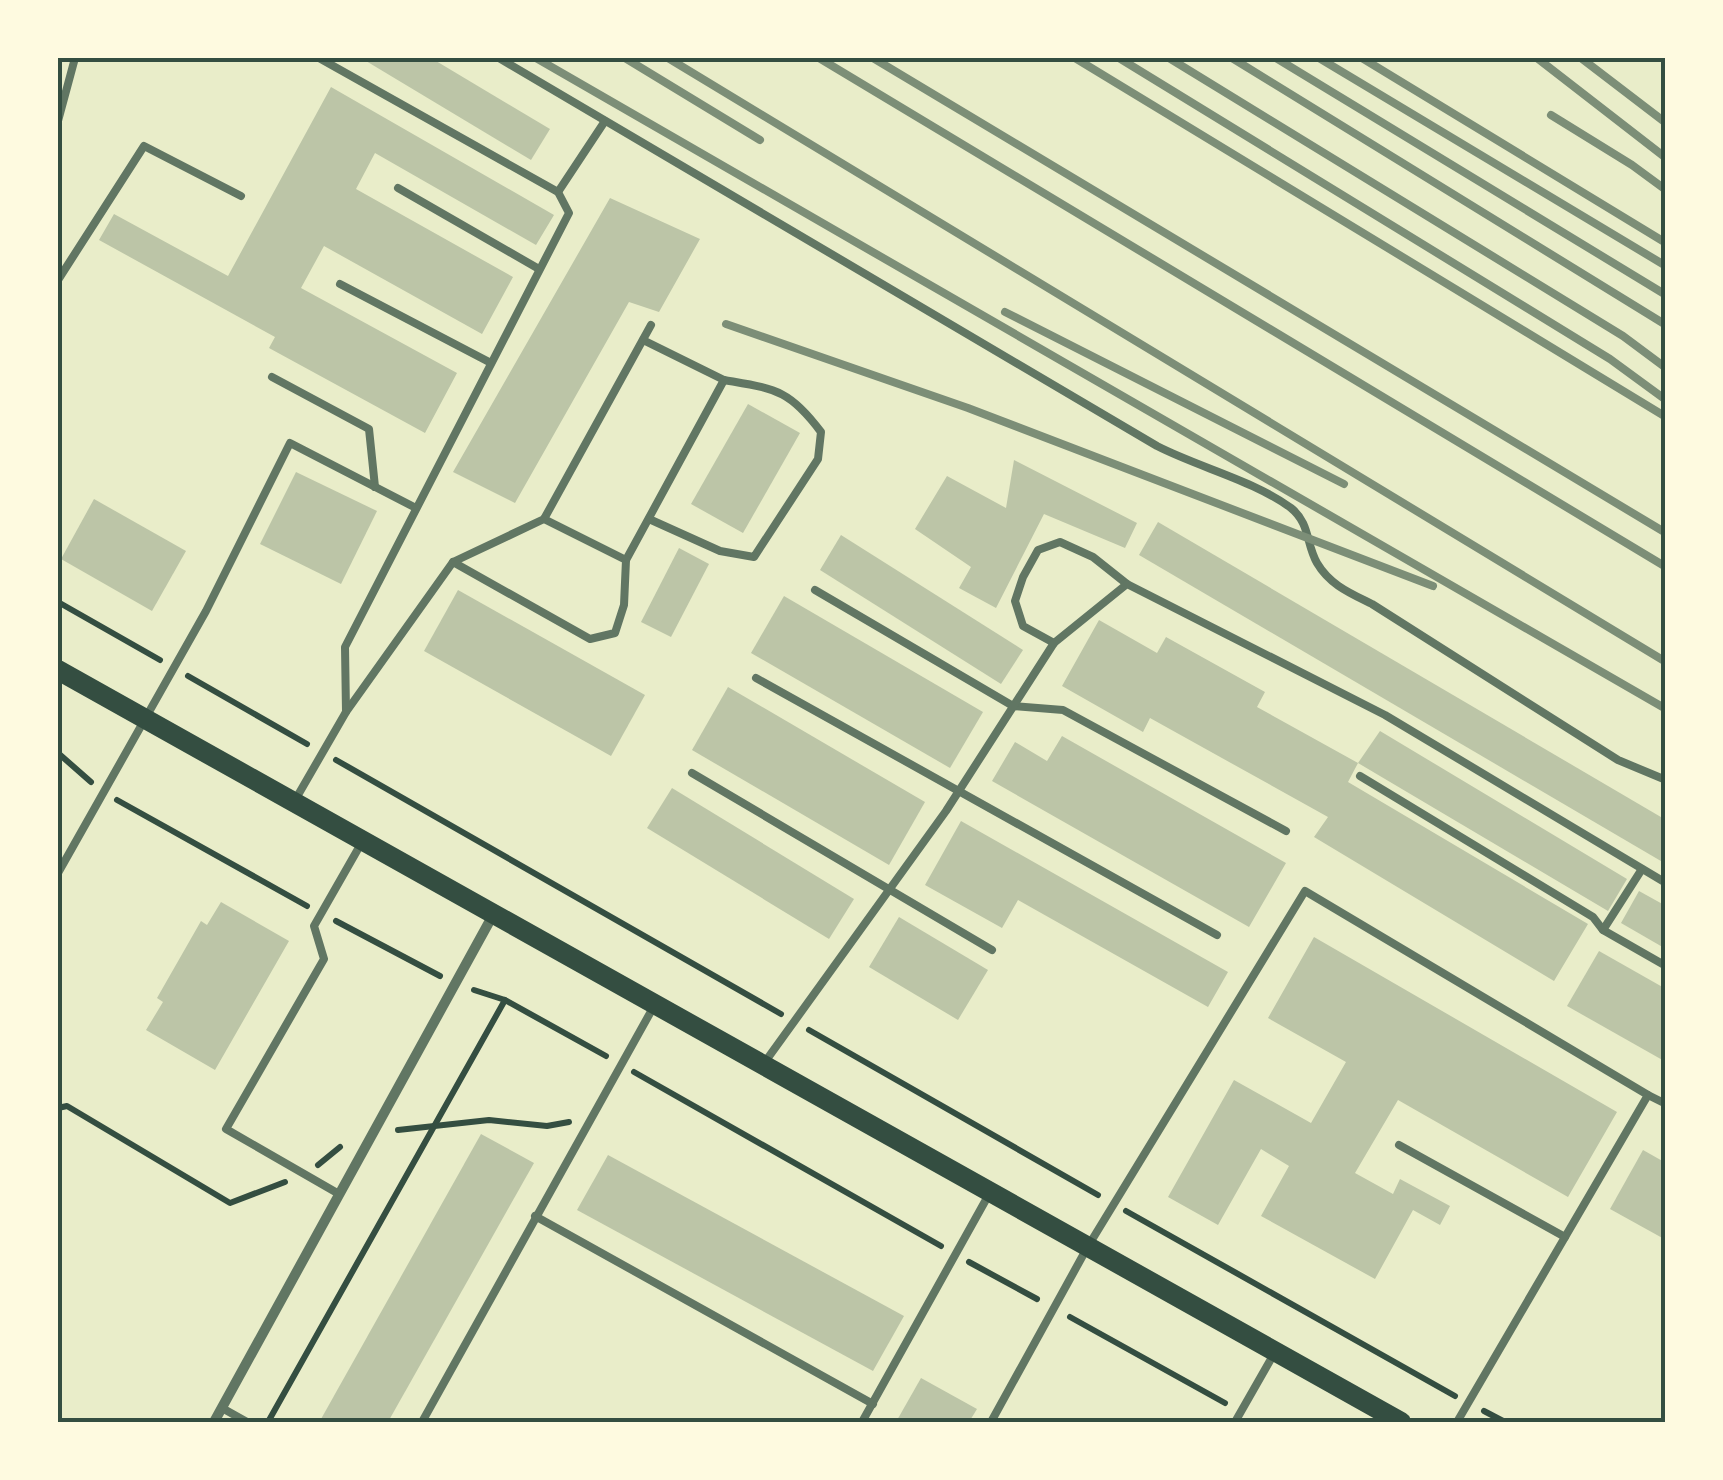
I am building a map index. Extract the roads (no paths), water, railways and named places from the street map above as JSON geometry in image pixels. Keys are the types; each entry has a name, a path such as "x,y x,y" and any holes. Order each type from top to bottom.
{"main road":[{"path":"58,670 1275,1352 1366,1414 1401,1422"}],"street":[{"path":"214,1422 493,915"}],"lane":[{"path":"58,122 75,58"},
{"path":"319,58 558,192 569,213 344,647 346,712"},
{"path":"498,58 1156,446 1195,466 1236,479 1294,510 1307,528 1316,561 1336,586 1372,604 1618,760 1666,780"},
{"path":"558,192 605,121"},
{"path":"58,280 144,146 241,196"},
{"path":"398,188 540,269"},
{"path":"340,284 491,363"},
{"path":"293,804 346,712 454,562 544,519 651,325"},
{"path":"643,340 724,380 774,389 801,404 822,432 818,459 754,557 720,550 649,518"},
{"path":"272,377 369,429 375,486"},
{"path":"454,562 590,639 615,633 624,604 626,560 724,380"},
{"path":"58,873 206,611 290,443 416,508"},
{"path":"544,519 626,560"},
{"path":"1054,643 1024,626 1015,601 1038,550 1060,542 1093,558 1127,584 1386,715 1666,883"},
{"path":"763,1066 958,791 1054,643 1127,584"},
{"path":"815,590 1013,706 1062,710 1286,831"},
{"path":"756,678 1216,936"},
{"path":"692,773 992,950"},
{"path":"1360,776 1593,917 1603,930 1666,966"},
{"path":"339,1194 226,1129 324,959 314,926 362,842"},
{"path":"1603,930 1642,869"},
{"path":"991,1422 1087,1248 1304,891 1666,1104"},
{"path":"422,1422 654,1006"},
{"path":"1457,1422 1648,1095"},
{"path":"1399,1146 1565,1237"},
{"path":"862,1422 991,1192"},
{"path":"535,1216 873,1404"},
{"path":"1235,1422 1275,1352"},
{"path":"222,1408 247,1422"}],"railway":[{"path":"536,58 1666,709"},
{"path":"625,58 760,140"},
{"path":"668,58 1666,662"},
{"path":"819,58 1666,567"},
{"path":"873,58 1666,533"},
{"path":"1075,58 1666,417"},
{"path":"1119,58 1610,359 1666,400"},
{"path":"1169,58 1623,336 1666,368"},
{"path":"1232,58 1666,325"},
{"path":"1276,58 1666,295"},
{"path":"1319,58 1666,266"},
{"path":"1362,58 1666,243"},
{"path":"1537,58 1666,158"},
{"path":"1581,58 1666,123"},
{"path":"1551,115 1666,190"},
{"path":"1005,312 1344,484"},
{"path":"726,324 968,408 1433,586"}]}
